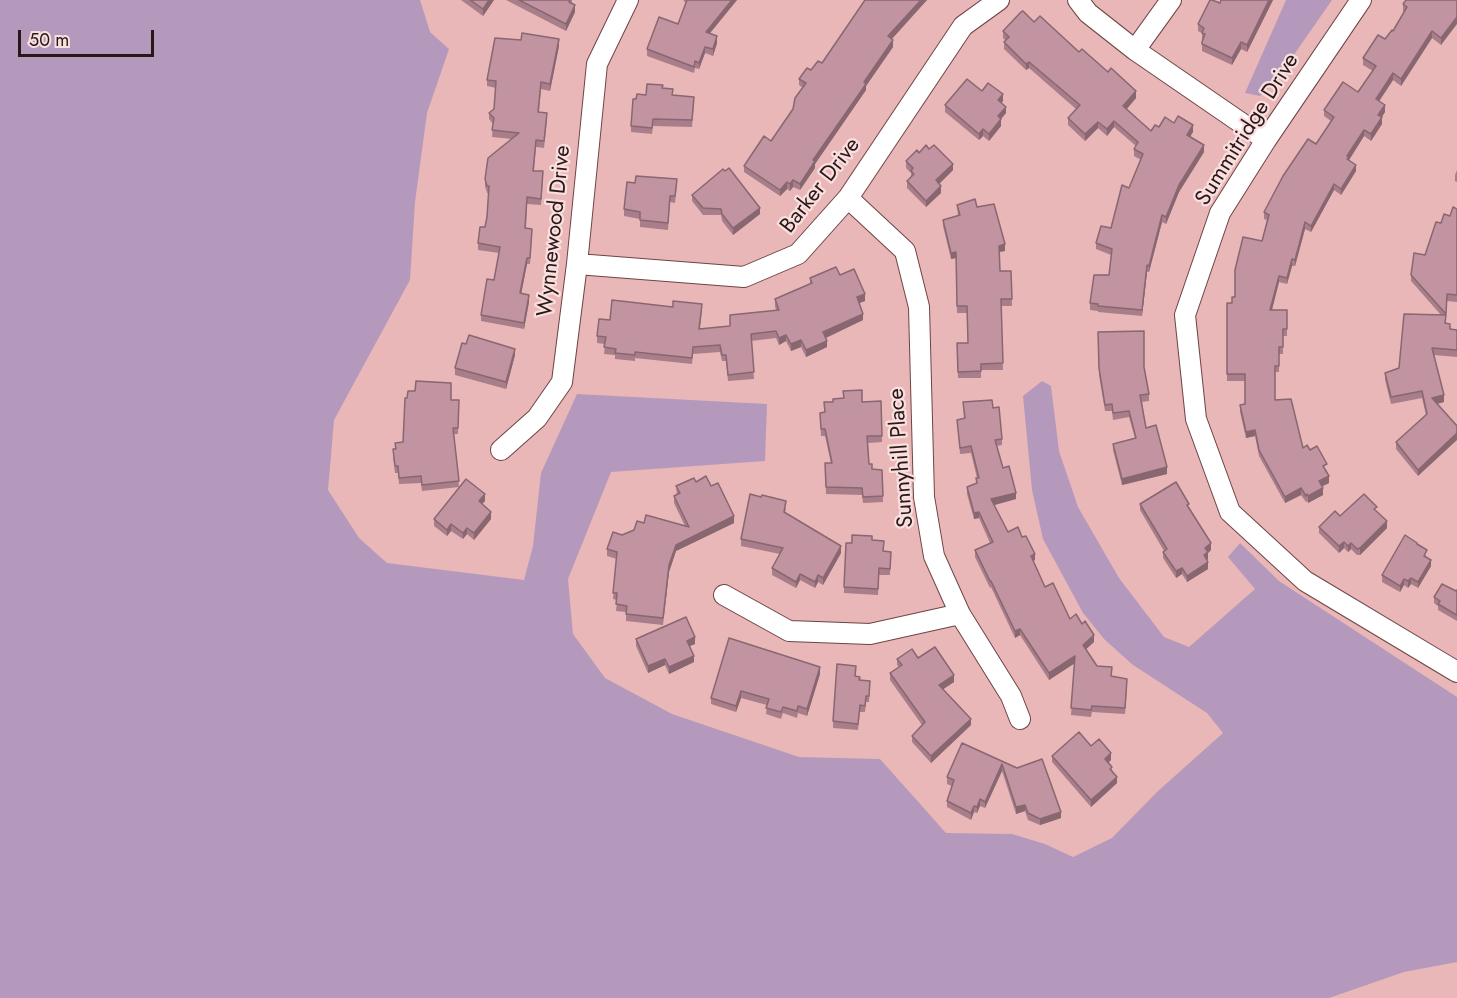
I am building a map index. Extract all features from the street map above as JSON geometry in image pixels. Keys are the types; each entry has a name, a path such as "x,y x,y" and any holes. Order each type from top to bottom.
{"street":[{"name":"Wynnewood Drive","path":"501,450 537,418 562,382 577,264 597,64 628,0"},
{"name":"Barker Drive","path":"577,264 744,277 798,254 848,198 963,26 999,0"},
{"path":"1078,0 1088,13 1135,50 1266,140"},
{"path":"1135,50 1171,0"},
{"name":"Summitridge Drive","path":"1361,0 1266,140 1220,213 1185,315 1196,419 1230,512 1305,581 1457,672"},
{"name":"Sunnyhill Place","path":"848,198 905,251 919,307 924,497 934,556 960,614 1011,696 1020,719"},
{"path":"723,595 789,631 870,634 960,614"}],"shaded area":[{"path":"0,0 420,0 430,32 449,49 427,113 415,202 410,280 334,420 328,490 359,538 387,563 524,580 533,546 541,473 577,394 767,404 765,461 611,472 568,579 573,634 605,678 672,714 799,757 880,759 946,833 1012,834 1045,844 1073,857 1112,838 1157,792 1223,733 1207,713 1133,665 1105,640 1083,613 1043,539 1032,490 1023,396 1042,381 1051,386 1059,451 1078,507 1119,578 1164,637 1189,647 1255,589 1228,557 1240,543 1279,581 1457,697 1457,962 1404,972 1329,998 0,998"},
{"path":"1286,0 1332,0 1275,82 1260,96 1245,93"}],"building":[{"path":"470,0 489,0 483,9"},
{"path":"519,0 570,0 569,2 575,5 566,24"},
{"path":"687,0 732,0 706,32 717,36 713,49 705,47 699,63 695,61 694,67 647,49 659,17 678,24"},
{"path":"865,0 921,0 888,36 893,40 864,82 866,84 813,160 815,161 800,184 793,180 790,184 787,182 780,190 744,166 764,136 771,141 793,109 795,98 806,83 799,79 807,68 811,70 818,61 822,63"},
{"path":"1210,0 1220,3 1221,0 1269,0 1247,45 1241,42 1232,58 1202,44 1204,28 1198,24"},
{"path":"1406,0 1457,0 1457,17 1441,38 1432,31 1401,79 1393,73 1376,99 1385,105 1378,115 1382,117 1371,134 1364,130 1347,156 1349,157 1347,159 1356,165 1341,189 1334,184 1311,226 1305,222 1295,260 1292,259 1287,278 1279,276 1270,310 1287,310 1287,329 1283,329 1283,347 1279,347 1279,366 1275,366 1275,400 1291,399 1303,448 1307,445 1310,450 1317,446 1327,464 1323,466 1329,476 1319,481 1323,488 1308,496 1301,488 1285,497 1259,450 1255,430 1246,432 1240,405 1245,404 1245,374 1227,374 1227,303 1232,303 1232,297 1235,297 1235,270 1243,237 1262,241 1269,215 1264,212 1283,176 1308,139 1316,144 1334,117 1324,110 1343,82 1358,92 1376,66 1363,58 1378,35 1385,39 1393,31 1407,7 1403,4"},
{"path":"1023,11 1034,22 1040,16 1079,52 1082,49 1108,72 1111,68 1136,91 1123,106 1151,131 1155,125 1159,127 1165,117 1174,123 1178,116 1193,125 1187,135 1204,145 1179,185 1166,217 1162,215 1149,266 1147,265 1142,310 1098,306 1098,304 1090,303 1094,275 1109,275 1112,249 1096,243 1101,226 1111,228 1122,185 1129,188 1143,154 1134,149 1138,142 1114,121 1107,129 1098,122 1085,134 1068,118 1080,105 1029,62 1026,64 1004,42 1009,37 1003,31"},
{"path":"522,33 559,39 550,84 541,82 538,112 547,113 544,141 536,140 533,171 543,171 541,199 527,197 525,228 532,229 530,258 527,258 520,293 529,295 524,323 481,315 487,279 494,280 500,247 478,243 480,227 485,227 487,217 489,186 485,179 488,158 519,133 492,130 494,118 489,113 494,109 496,81 487,80 495,38 521,40"},
{"path":"967,79 982,91 988,83 1003,94 998,100 1006,107 998,116 1001,119 989,134 983,129 979,134 945,105"},
{"path":"647,84 663,85 662,88 673,89 672,95 694,97 692,120 653,119 652,128 631,126 633,99 636,99 637,94 646,95"},
{"path":"926,145 929,149 934,145 953,164 936,180 941,186 926,201 907,181 914,174 911,171 913,168 906,161 917,150 919,153"},
{"path":"729,168 760,208 733,228 722,214 721,209 703,208 692,195 723,169 725,171"},
{"path":"636,176 677,179 675,196 670,196 668,223 640,220 640,212 624,209 627,182 635,183"},
{"path":"975,199 977,207 994,204 1005,244 999,246 1000,271 1011,271 1012,299 1001,299 1003,363 981,364 981,371 958,372 957,343 968,343 967,306 957,306 956,252 951,253 943,220 960,215 957,205"},
{"path":"1453,207 1457,209 1457,295 1447,294 1446,314 1411,275 1414,253 1425,255 1436,222 1441,223 1444,214 1450,216"},
{"path":"836,267 840,275 854,269 865,294 857,297 863,314 823,332 827,341 806,350 801,340 791,344 786,335 779,338 776,331 751,334 754,372 728,375 726,355 722,355 720,345 693,347 692,358 635,352 635,355 615,353 616,349 604,347 606,337 597,336 599,319 610,320 612,300 673,307 673,301 702,304 699,329 730,326 730,315 779,310 775,299 812,283 810,278"},
{"path":"1404,314 1446,315 1445,323 1450,324 1450,329 1457,330 1457,350 1432,348 1444,395 1432,398 1457,426 1457,433 1418,470 1396,442 1427,414 1422,391 1391,397 1385,373 1399,368"},
{"path":"1144,331 1144,367 1149,394 1140,395 1146,428 1156,425 1167,467 1122,479 1113,444 1136,438 1129,411 1113,413 1112,404 1105,405 1099,368 1098,332"},
{"path":"469,335 515,349 506,382 455,368 462,343 466,344"},
{"path":"416,381 451,383 451,400 459,400 458,428 453,428 459,481 422,485 421,476 399,478 393,449 396,449 395,443 403,442 405,398 407,398 408,391 415,391"},
{"path":"862,390 862,402 881,401 882,436 867,436 869,464 872,464 872,469 882,470 883,496 863,497 862,488 826,487 825,463 832,463 825,429 821,429 820,413 825,412 824,402 844,398 843,391"},
{"path":"992,400 993,408 999,407 1002,439 995,440 1003,468 1009,466 1016,493 991,499 1008,532 1018,527 1022,537 1026,536 1035,554 1031,556 1045,587 1053,583 1070,619 1076,614 1082,624 1085,621 1094,635 1083,645 1097,666 1112,667 1111,676 1127,679 1125,708 1092,706 1091,710 1071,708 1075,656 1049,673 1020,629 1015,631 975,550 993,542 979,512 974,513 967,487 977,483 976,478 979,478 971,446 960,448 957,420 965,418 963,402"},
{"path":"706,476 711,486 718,483 734,516 676,545 669,565 663,618 626,614 627,606 616,604 617,593 613,593 617,552 607,549 613,532 622,535 634,530 637,521 644,523 646,515 689,527 674,496 680,493 676,486 694,478 696,482"},
{"path":"466,479 485,494 479,501 491,512 474,533 467,528 463,533 451,524 447,530 434,519"},
{"path":"1176,482 1189,504 1187,505 1211,543 1205,548 1208,552 1204,555 1208,562 1187,576 1182,568 1176,571 1163,552 1167,549 1140,504"},
{"path":"750,494 786,501 784,512 841,546 823,578 818,575 815,582 800,574 796,582 772,568 783,548 741,539"},
{"path":"1364,494 1377,507 1374,509 1387,521 1360,548 1357,549 1351,543 1348,546 1344,542 1339,546 1319,527 1335,511 1340,516"},
{"path":"852,535 872,536 872,540 884,541 883,551 891,552 890,569 879,568 878,589 844,587 846,543 852,543"},
{"path":"1405,535 1427,550 1424,556 1431,560 1418,582 1411,578 1408,581 1404,579 1400,586 1382,575"},
{"path":"1442,584 1457,590 1457,615 1438,604 1440,601 1434,597"},
{"path":"686,617 695,637 687,641 694,656 669,667 665,659 648,666 636,639"},
{"path":"729,638 820,667 807,709 798,706 797,711 783,707 781,712 766,708 769,699 741,691 736,706 711,698"},
{"path":"935,647 954,675 939,685 971,719 931,756 912,736 925,722 890,673 902,665 897,659 912,649 918,658"},
{"path":"837,664 856,666 855,676 860,677 859,680 870,681 869,696 866,696 865,706 860,705 858,724 833,721"},
{"path":"1079,732 1091,746 1099,739 1111,753 1105,759 1117,777 1091,800 1052,756"},
{"path":"962,743 1017,768 1042,759 1061,812 1040,819 1028,813 1025,805 1016,807 1002,764 985,802 980,799 977,807 974,806 971,813 947,801 954,780 947,777"}]}
